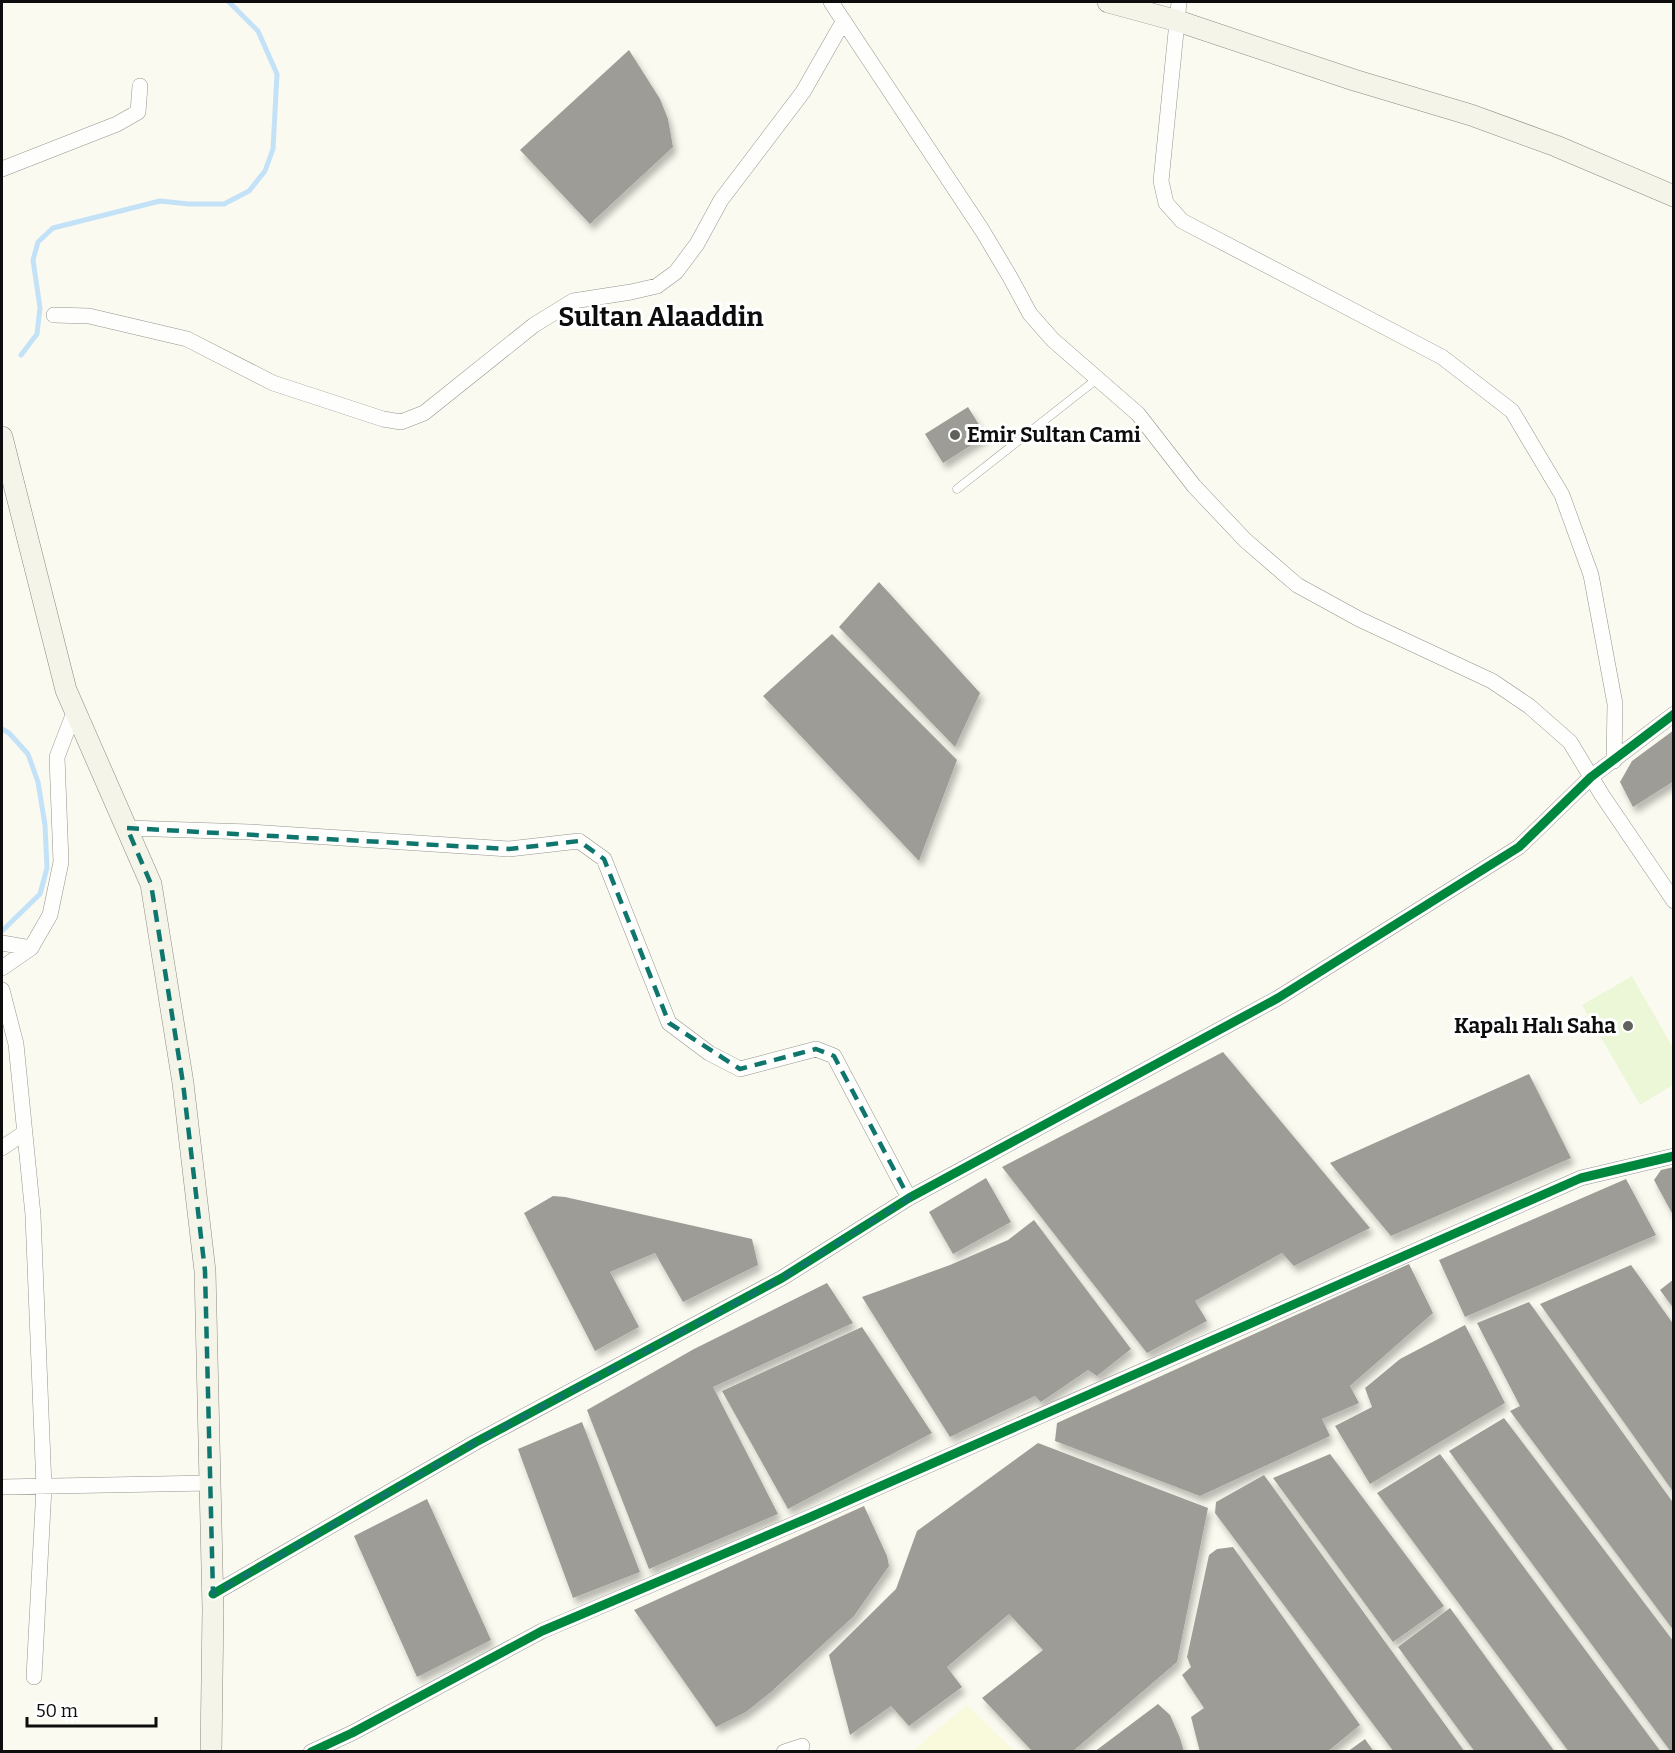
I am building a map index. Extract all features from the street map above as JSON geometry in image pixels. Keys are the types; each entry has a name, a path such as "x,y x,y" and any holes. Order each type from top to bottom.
{"street":[{"path":"831,2 982,230 1011,277 1030,314 1053,340 1138,414 1194,486 1245,540 1297,585 1359,620 1492,681 1529,706 1570,742 1652,871 1674,901"},
{"path":"1108,2 1179,11 1354,80 1471,115 1556,146 1674,196"},
{"path":"1179,11 1161,181 1166,202 1182,221 1442,357 1512,411 1562,495 1591,575 1615,704 1614,761"},
{"path":"54,315 89,316 187,339 273,383 383,419 401,422 424,412 534,325 573,301 657,286 676,272 697,244 722,200 803,92 843,22"},
{"path":"2,169 117,124 138,112 140,86"},
{"path":"2,438 66,690 151,884 183,1083 205,1271 213,1594 211,1752"},
{"path":"2,968 31,948 50,915 61,862 57,757 75,710"},
{"path":"213,1594 476,1442 782,1278 909,1198 1278,998 1519,848 1591,777 1674,714"},
{"path":"127,828 250,832 509,849 579,841 604,859 669,1023 709,1053 740,1069 816,1049 834,1056 909,1198"},
{"path":"2,943 31,948"},
{"path":"2,990 16,1044 33,1215 44,1487 34,1677"},
{"path":"2,1148 24,1133"},
{"path":"311,1752 343,1744 542,1631 806,1519 1581,1178 1674,1156"},
{"path":"2,1487 210,1483"},
{"path":"784,1752 802,1746"}],"lane":[{"path":"957,489 1098,379"}],"highlighted area":[{"path":"127,828 509,849 579,841 604,859 669,1023 740,1069 816,1049 834,1056 909,1198 782,1278 476,1442 213,1594 205,1271 183,1083 151,884"}],"green space":[{"name":"Kapalı Halı Saha","path":"1632,976 1673,1048 1673,1085 1640,1105 1582,1005"},
{"path":"967,1705 1014,1751 913,1751"}],"building":[{"path":"629,50 660,99 668,119 673,147 590,224 520,150"},
{"name":"Emir Sultan Cami","path":"968,407 986,436 943,463 925,434"},
{"path":"879,582 980,693 955,747 839,627"},
{"path":"832,634 957,760 919,861 763,696"},
{"path":"1674,730 1674,781 1633,807 1620,782 1632,761"},
{"path":"1223,1052 1370,1228 1294,1266 1282,1253 1195,1301 1207,1321 1147,1353 1002,1167"},
{"path":"1529,1074 1571,1158 1391,1236 1330,1163"},
{"path":"1674,1167 1674,1217 1654,1180 1661,1170"},
{"path":"986,1178 1011,1222 953,1254 929,1212"},
{"path":"1626,1179 1656,1235 1465,1317 1439,1260"},
{"path":"553,1196 752,1239 758,1265 683,1302 655,1253 610,1272 639,1327 595,1351 524,1213"},
{"path":"1034,1220 1131,1349 1097,1376 1088,1370 1041,1402 1035,1396 950,1437 862,1297 950,1265 1008,1240"},
{"path":"1409,1264 1433,1313 1350,1386 1359,1403 1322,1419 1330,1436 1200,1496 1055,1441 1057,1423"},
{"path":"1631,1265 1674,1325 1674,1493 1540,1304"},
{"path":"1674,1279 1674,1309 1660,1290"},
{"path":"827,1283 853,1323 713,1387 778,1514 649,1569 587,1410 694,1349"},
{"path":"1529,1302 1674,1504 1674,1631 1510,1411 1520,1406 1477,1323"},
{"path":"1465,1325 1505,1403 1370,1484 1335,1426 1372,1407 1365,1388 1400,1359"},
{"path":"862,1327 932,1433 788,1509 722,1391"},
{"path":"1504,1418 1674,1642 1674,1752 1671,1752 1449,1451"},
{"path":"582,1422 640,1572 573,1598 518,1449"},
{"path":"1038,1443 1208,1508 1177,1662 1072,1752 1033,1752 982,1698 1043,1650 1009,1614 947,1667 962,1687 909,1726 891,1706 850,1735 829,1655 896,1589 917,1531"},
{"path":"1330,1454 1444,1606 1393,1642 1273,1478"},
{"path":"1440,1454 1661,1752 1569,1752 1377,1493"},
{"path":"1264,1475 1465,1752 1394,1752 1215,1513 1216,1502"},
{"path":"427,1499 491,1640 417,1677 354,1536"},
{"path":"864,1506 887,1556 889,1566 854,1616 771,1692 746,1712 716,1727 634,1610"},
{"path":"1233,1547 1360,1725 1327,1752 1200,1752 1191,1717 1204,1708 1182,1675 1191,1667 1187,1657 1209,1555 1217,1549"},
{"path":"1450,1608 1555,1752 1475,1752 1398,1647"},
{"path":"1158,1704 1170,1715 1184,1752 1094,1752"},
{"path":"1365,1739 1374,1752 1347,1752"}],"waterway":[{"path":"21,355 37,334 40,308 33,260 38,242 53,228 160,201 224,204 249,191 265,171 273,149 277,74 258,31 229,2"},
{"path":"2,729 9,733 28,754 38,782 45,825 47,868 40,894 2,931"}],"cycle path":[{"path":"213,1594 476,1442 782,1278 909,1198 1278,998 1519,847 1591,777 1674,714"},
{"path":"311,1752 352,1733 542,1631 806,1519 1581,1178 1674,1156"}],"place":[{"name":"Emir Sultan Cami","path":"955,435"},
{"name":"Kapalı Halı Saha","path":"1628,1026"}],"district":[{"name":"Sultan Alaaddin","path":"661,317"}]}
